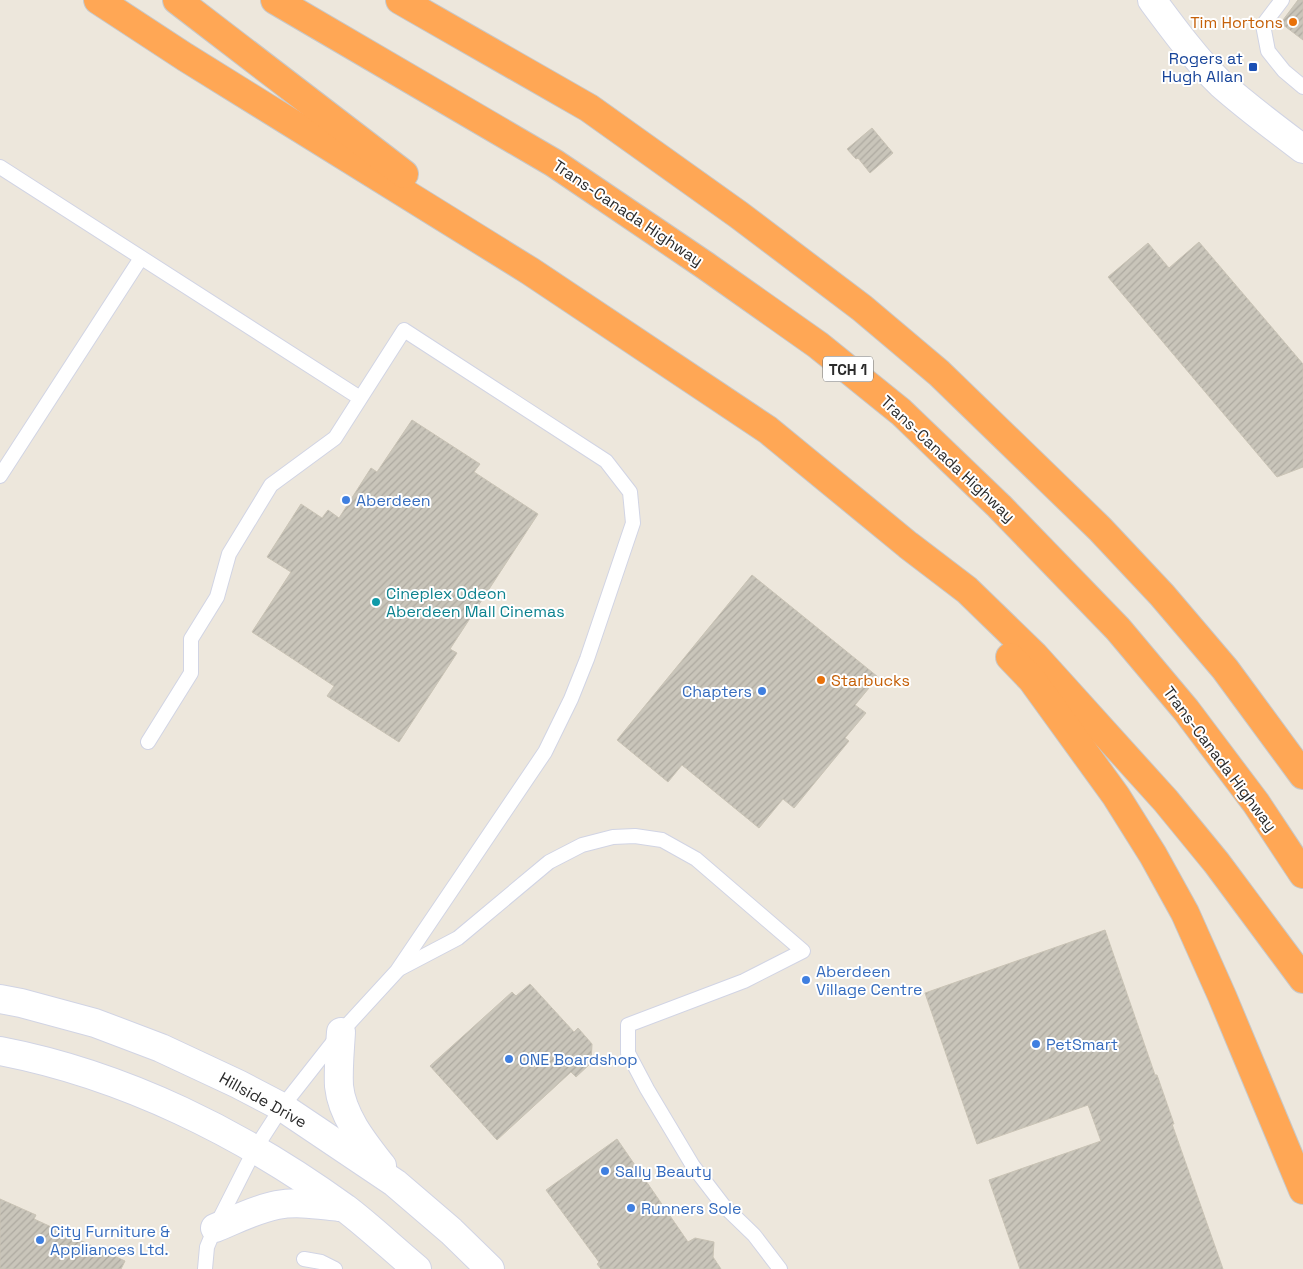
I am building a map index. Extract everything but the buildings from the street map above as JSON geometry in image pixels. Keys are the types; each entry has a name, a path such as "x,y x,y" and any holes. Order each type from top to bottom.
{"highway":[{"path":"98,0 185,57 530,271 768,430 908,546 967,590 1041,662 1166,801 1216,862 1303,979"},
{"path":"176,0 530,271"},
{"name":"Trans-Canada Highway","path":"274,0 554,163 818,345 901,412 1000,506 1118,629 1186,710 1256,802 1303,874"},
{"path":"400,0 589,108 739,216 862,308 939,373 1100,529 1162,595 1225,670 1303,775"},
{"path":"908,546 960,606 1032,680 1116,796 1153,856 1185,913 1219,988 1303,1190"}],"main road":[{"path":"1152,0 1179,35 1220,82 1264,120 1303,149"},
{"name":"Hillside Drive","path":"0,999 95,1023 161,1048 282,1107 396,1183 451,1231 490,1269"},
{"path":"341,1032 339,1086 343,1104 356,1132 396,1183"},
{"path":"0,1051 81,1071 144,1094 255,1149 343,1208 417,1269"},
{"path":"216,1228 263,1208 279,1205 309,1204 343,1208"}],"lane":[{"path":"1282,0 1263,24 1268,51 1284,72 1303,87"},
{"path":"0,167 360,398"},
{"path":"0,476 141,258"},
{"path":"148,742 191,673 191,639 217,597 229,554 271,485 335,438 404,330 606,461 630,492 633,523 587,659 571,699 545,752 396,971 341,1032 282,1107 255,1149 216,1228 207,1247 205,1269"},
{"path":"396,971 458,938 550,862 582,846 613,837 635,836 662,840 696,859 803,951 744,982 628,1025 628,1053 693,1166 723,1205 754,1235 780,1269"},
{"path":"304,1259 321,1262 335,1269"}],"place":[{"name":"Tim Hortons","path":"1293,22"},
{"name":"Rogers at Hugh Allan","path":"1253,67"},
{"name":"Aberdeen","path":"346,500"},
{"name":"Cineplex Odeon Aberdeen Mall Cinemas","path":"376,602"},
{"name":"Starbucks","path":"821,680"},
{"name":"Chapters","path":"762,691"},
{"name":"Aberdeen Village Centre","path":"806,980"},
{"name":"PetSmart","path":"1036,1044"},
{"name":"ONE Boardshop","path":"509,1059"},
{"name":"Sally Beauty","path":"605,1171"},
{"name":"Runners Sole","path":"631,1208"},
{"name":"City Furniture & Appliances Ltd.","path":"40,1240"}]}
